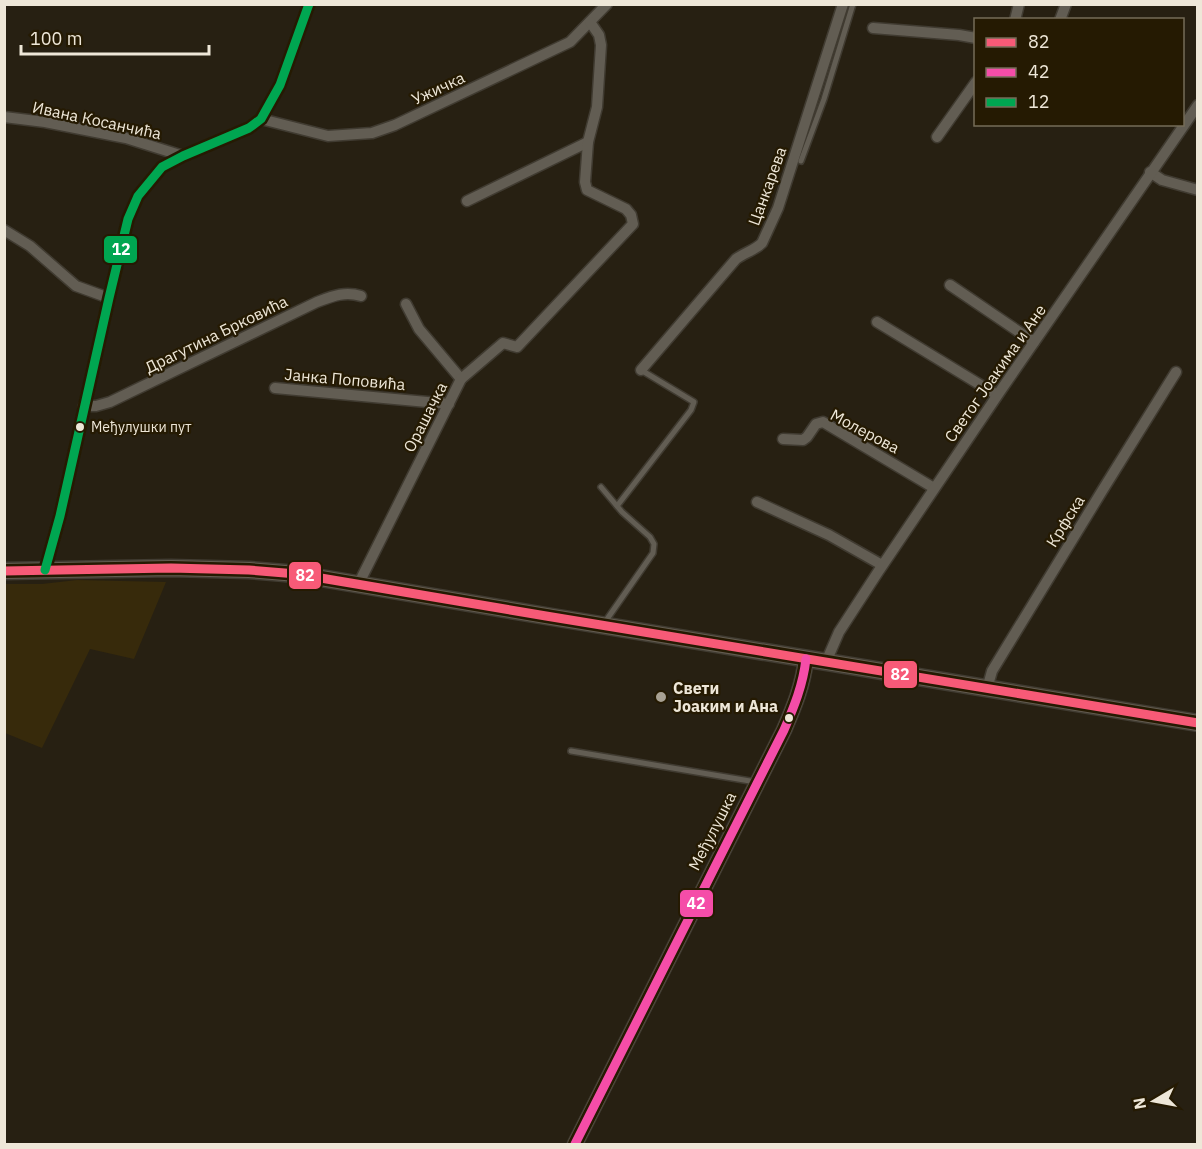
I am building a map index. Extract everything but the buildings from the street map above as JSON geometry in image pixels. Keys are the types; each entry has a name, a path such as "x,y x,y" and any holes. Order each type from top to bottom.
{"main road":[{"path":"4,571 171,568 297,574 1197,723"}],"street":[{"path":"45,570 60,516 128,219 138,196 162,167 249,128 261,119 280,85 309,4"},
{"name":"Ужичка","path":"261,119 328,136 372,133 395,125 570,42 607,4"},
{"name":"Цанкарева","path":"641,370 736,259 762,243 778,208 843,4"},
{"path":"467,201 588,142 597,107 601,45 599,35 590,22"},
{"path":"873,28 974,38"},
{"path":"937,137 974,83"},
{"name":"Светог Јоакима и Ане","path":"1184,124 1197,105"},
{"name":"Ивана Косанчића","path":"4,117 45,122 126,138 183,156"},
{"name":"Светог Јоакима и Ане","path":"826,662 839,632 882,565 1182,126"},
{"name":"Орашачка","path":"358,585 461,379 503,343 517,347 633,224 631,215 626,209 587,190 585,182 588,142"},
{"path":"1150,172 1162,180 1197,190"},
{"path":"4,230 30,246 76,286 109,298"},
{"path":"950,285 1034,342"},
{"name":"Драгутина Брковића","path":"84,406 96,406 110,402 317,302 343,293 361,296"},
{"path":"406,304 419,329 461,379"},
{"path":"877,322 997,395"},
{"name":"Крфска","path":"987,689 992,671 1176,372"},
{"name":"Јанка Поповића","path":"275,388 449,404"},
{"name":"Молерова","path":"783,439 803,440 816,424 823,422 934,488"},
{"path":"757,502 829,535 882,565"},
{"name":"Међулушка","path":"575,1144 784,730 800,693 806,659"}],"lane":[{"path":"801,161 824,99 853,4"},
{"path":"617,506 691,410 694,402 641,370"},
{"path":"602,487 654,544 654,549 603,626"},
{"path":"572,751 757,782"}],"shaded area":[{"path":"77,580 166,582 134,659 90,649 42,748 5,733 5,584 42,584"}],"transit line":[{"name":"12","path":"45,570 60,516 128,219 138,196 162,167 249,128 261,119 280,85 309,4"},
{"name":"82","path":"4,571 171,568 297,574 1198,723"},
{"name":"42","path":"575,1144 784,730 795,704 806,659"}],"place":[{"name":"Међулушки пут","path":"80,427"},
{"name":"Свети Јоаким и Ана","path":"661,697"}]}
